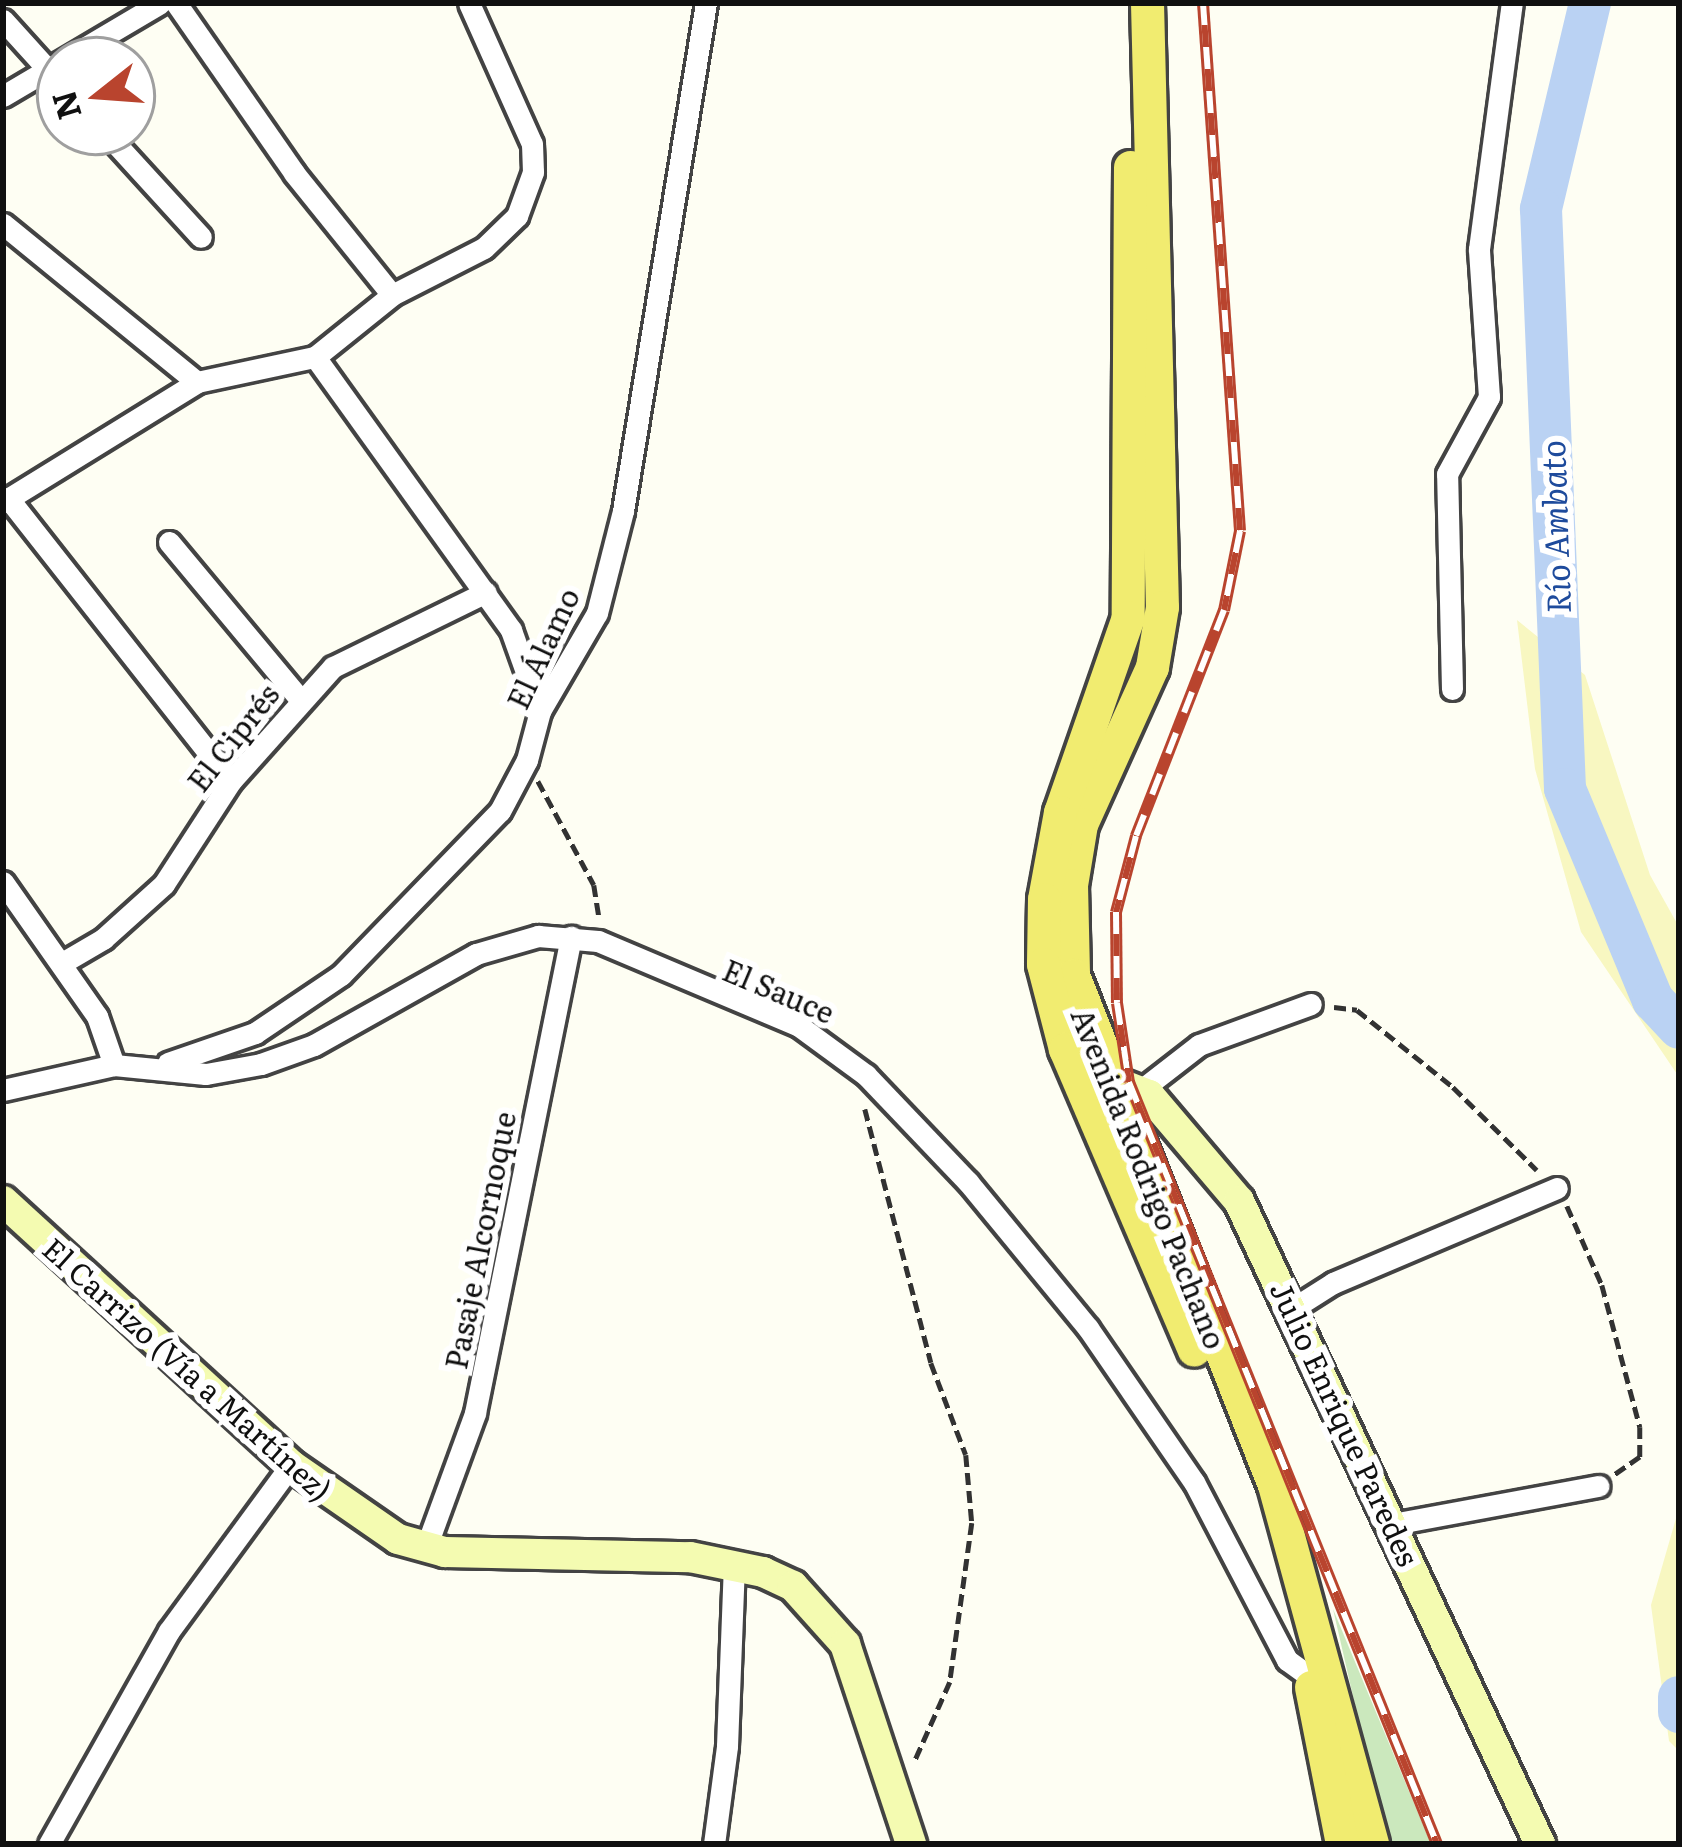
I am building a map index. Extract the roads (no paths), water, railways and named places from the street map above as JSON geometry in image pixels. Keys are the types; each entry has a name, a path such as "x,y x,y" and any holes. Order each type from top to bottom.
{"main road":[{"name":"Avenida Rodrigo Pachano","path":"1125,3 1128,616 1060,812 1043,899 1052,1007 1093,1080 1243,1466 1318,1674 1372,1844"},
{"name":"Avenida Rodrigo Pachano","path":"1093,1080 1072,975 1069,928 1081,824 1152,667 1162,607 1147,3"},
{"name":"Avenida Rodrigo Pachano","path":"1318,1674 1342,1844"}],"street":[{"path":"111,36 160,3"},
{"path":"176,3 294,173 392,295"},
{"path":"231,781 6,500 197,382 315,358 392,295 484,248 517,216 533,172 524,113 470,3"},
{"name":"El Álamo","path":"155,1066 255,1033 341,975 500,811 527,760 540,711 596,613 623,511 706,3"},
{"path":"1452,689 1447,474 1489,398 1479,249 1512,3"},
{"path":"3,20 36,56"},
{"path":"3,96 36,82"},
{"path":"127,156 201,237"},
{"path":"3,224 197,382"},
{"path":"315,358 487,592 520,650 540,711"},
{"path":"169,542 299,698"},
{"name":"El Ciprés","path":"62,963 104,939 164,884 231,781 299,698 360,650 487,592"},
{"path":"3,882 97,1016 114,1064"},
{"name":"Pasaje Alcornoque","path":"425,1550 476,1412 571,937"},
{"name":"El Sauce","path":"3,1090 114,1064 206,1074 261,1064 314,1045 476,954 523,939 598,941 799,1026 866,1075 968,1182 1088,1328 1194,1482 1269,1634 1318,1674"},
{"path":"1141,1090 1199,1045 1311,1004"},
{"name":"Julio Enrique Paredes","path":"1093,1080 1141,1090 1219,1169 1292,1309 1540,1844"},
{"path":"1292,1309 1334,1283 1557,1187"},
{"name":"El Carrizo (Vía a Martínez)","path":"3,1201 291,1465 345,1508 425,1550 734,1565 793,1586 817,1607 845,1644 911,1844"},
{"path":"49,1844 169,1631 291,1465"},
{"path":"1393,1524 1599,1486"},
{"path":"714,1844 727,1746 734,1565"}],"waterway":[{"name":"Río Ambato","path":"1590,3 1541,209 1565,789 1653,1000 1679,1028"},
{"name":"Río Ambato","path":"1679,1697 1679,1712"}],"railway":[{"path":"1203,3 1240,531 1224,610 1136,836 1116,912 1117,1003 1129,1082 1437,1844"}]}
